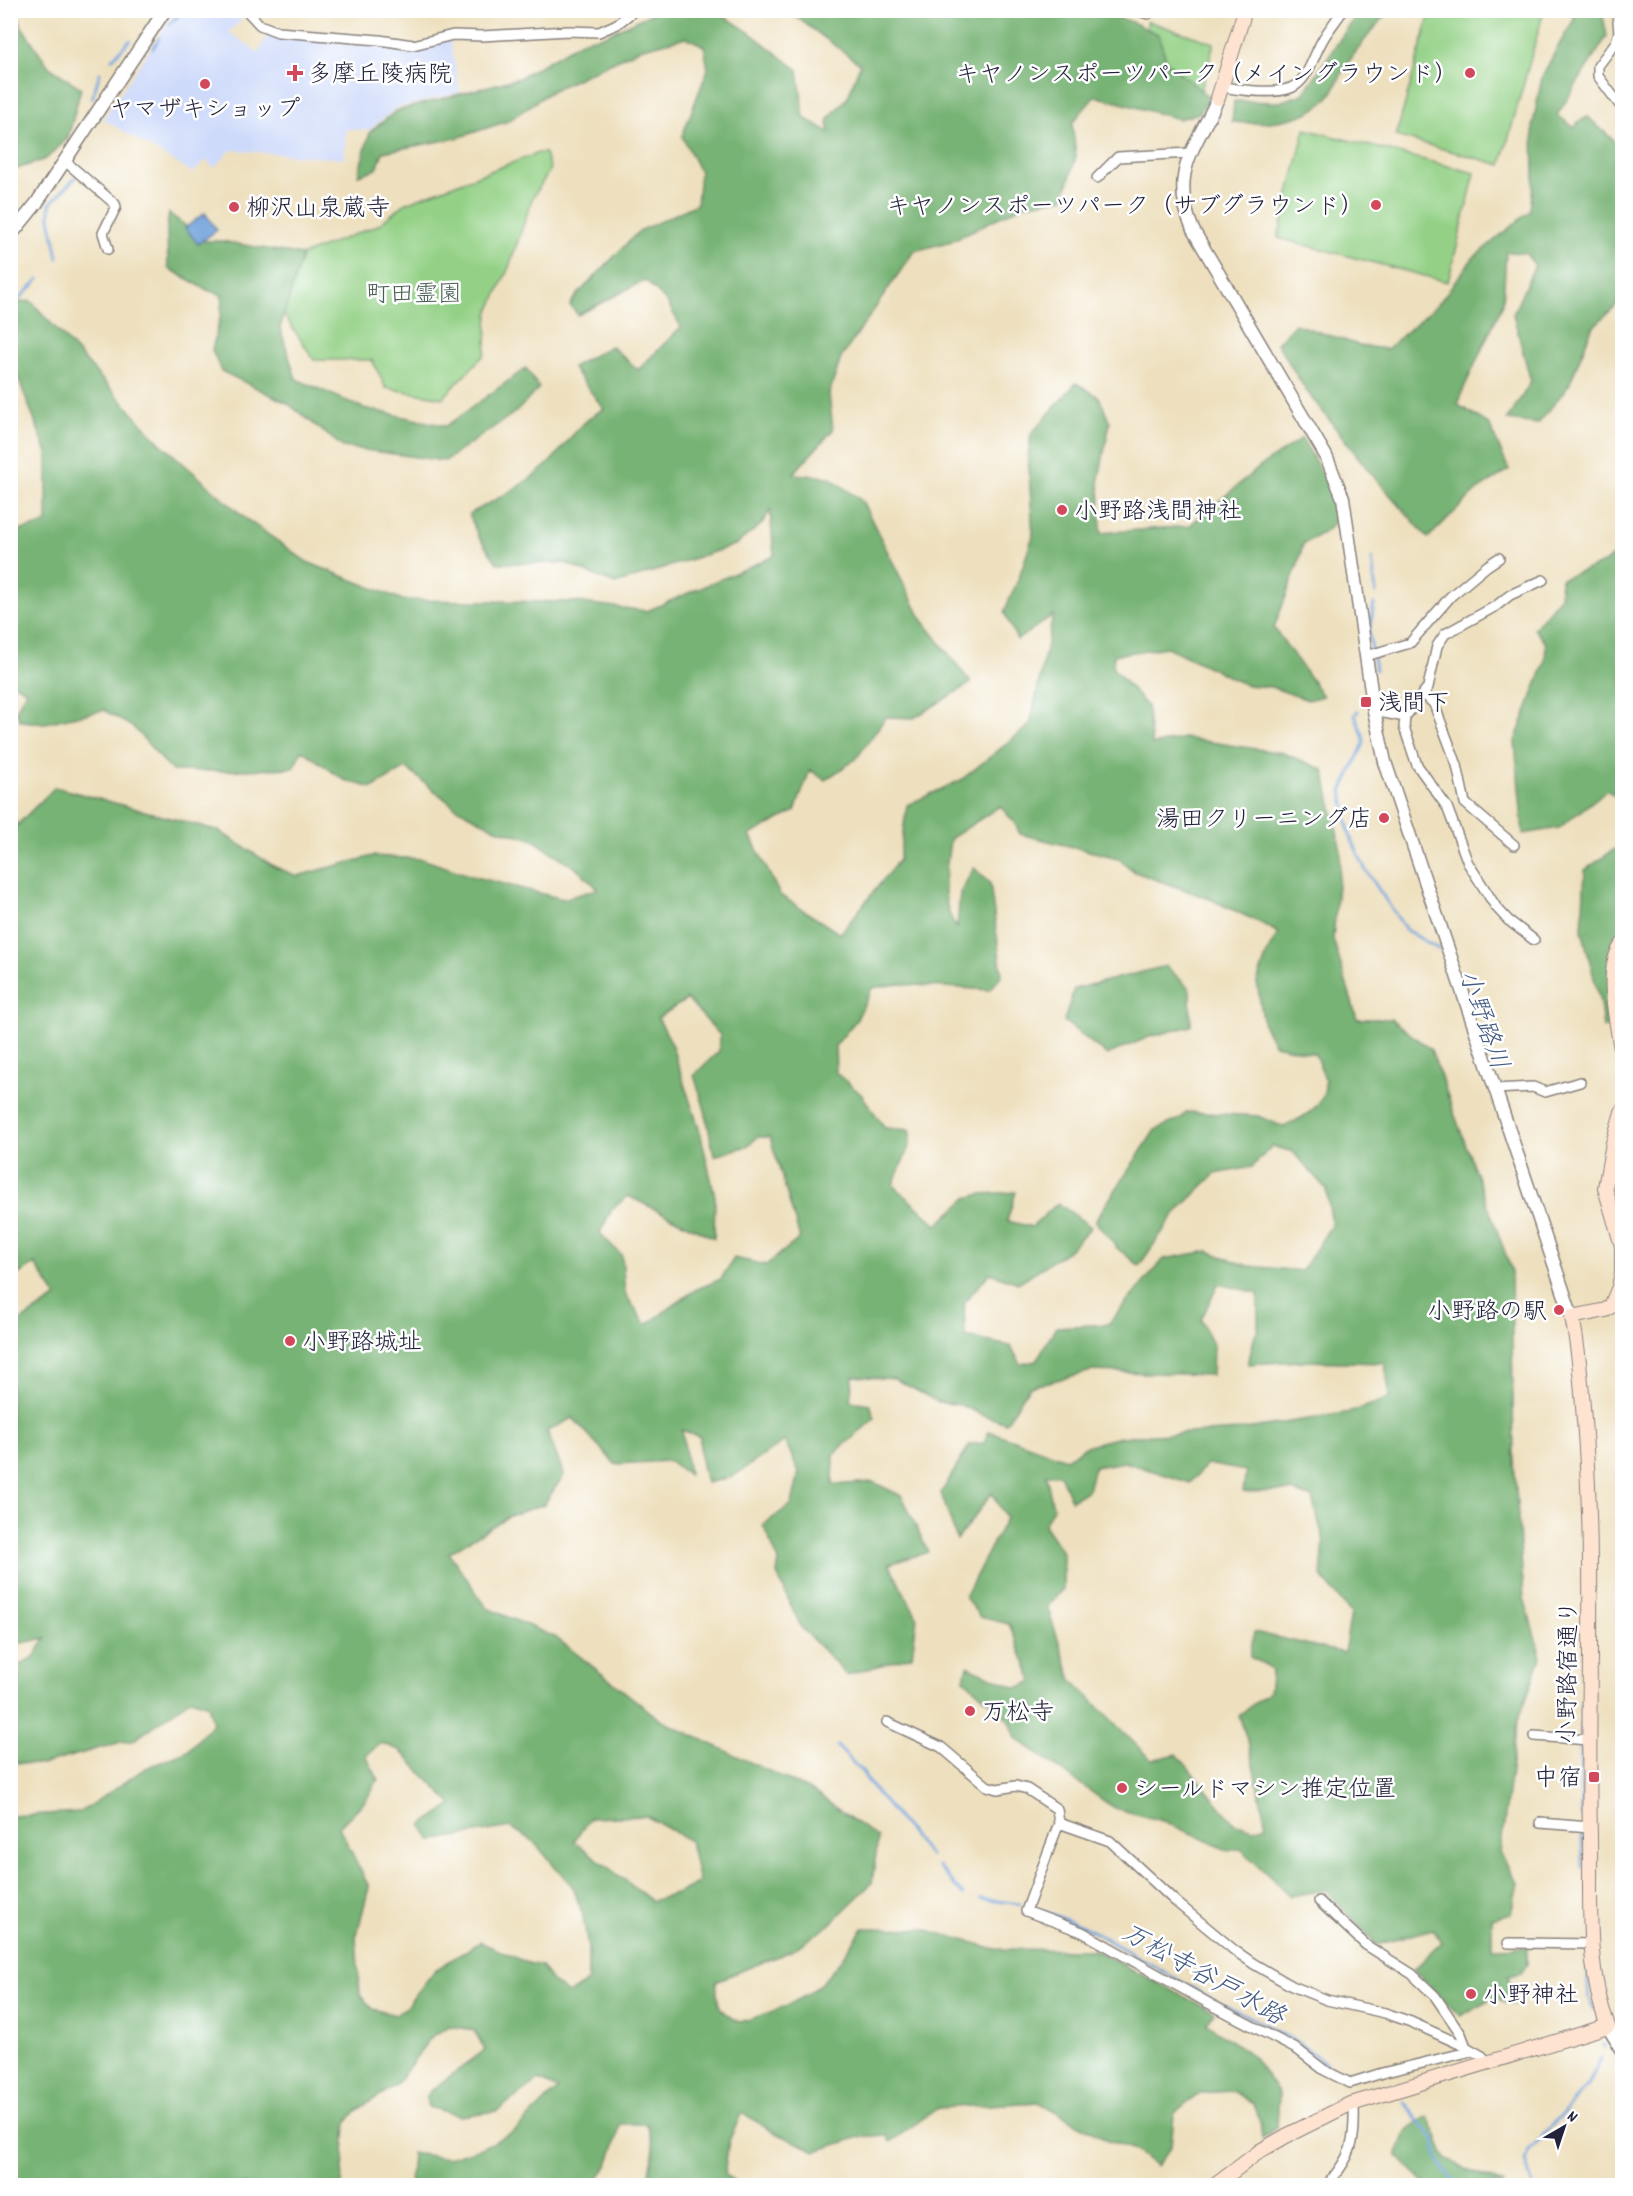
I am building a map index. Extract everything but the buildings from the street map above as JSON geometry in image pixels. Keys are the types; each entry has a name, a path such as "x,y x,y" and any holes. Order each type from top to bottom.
{"main road":[{"path":"1221,93 1245,10"},
{"path":"1623,945 1615,958 1614,983 1623,1056"},
{"path":"1572,1317 1606,1310 1611,1306 1619,1287 1622,1273 1622,1246 1605,1188 1613,1143 1623,1112"},
{"name":"小野路宿通り","path":"1572,1317 1590,1497 1589,1740 1593,1944 1597,1991 1608,2026"},
{"path":"1214,2186 1260,2151 1354,2103 1608,2026"}],"street":[{"path":"10,236 36,204 165,10"},
{"path":"246,10 260,25 278,32 380,40 413,45 453,35 600,32 635,10"},
{"path":"1136,10 1148,14 1149,10"},
{"path":"1343,10 1296,85 1283,90 1244,90 1221,93 1190,153 1183,183 1183,201 1193,230 1326,456 1342,498 1374,711 1385,762 1572,1317"},
{"path":"1617,10 1619,32 1616,42 1598,66 1598,76 1623,108"},
{"path":"1097,178 1118,158 1190,153"},
{"path":"64,161 116,204 103,233 108,249"},
{"path":"1366,656 1410,643 1451,596 1499,558"},
{"path":"1534,940 1508,920 1496,907 1468,863 1447,807 1417,765 1404,727 1405,717 1428,687 1437,646 1445,634 1496,606 1510,594 1543,580"},
{"path":"1423,693 1434,704 1457,765 1465,803 1514,845"},
{"path":"1374,711 1405,717"},
{"path":"1495,1089 1533,1087 1545,1092 1580,1082"},
{"path":"887,1722 941,1747 987,1786 997,1789 1016,1786 1028,1789 1057,1809 1059,1823 1026,1911 1082,1932 1210,2004 1298,2050 1324,2070 1350,2083 1469,2049"},
{"path":"1534,1736 1589,1740"},
{"path":"1059,1823 1110,1841 1176,1902 1254,1965 1292,1986 1327,2000 1385,2013 1469,2049 1482,2056 1487,2062"},
{"path":"1540,1823 1590,1827"},
{"path":"1319,1901 1366,1945 1412,1974 1435,1996 1469,2049"},
{"path":"1508,1943 1593,1944"},
{"path":"1608,2026 1623,2049"},
{"path":"1326,2186 1341,2169 1353,2144 1354,2103"}],"shaded area":[{"name":"多摩丘陵病院","path":"176,11 239,11 243,19 229,32 259,53 267,34 287,38 379,44 408,50 450,39 460,92 396,108 369,130 346,129 344,159 231,150 214,168 206,160 193,173 103,119"}],"green space":[{"name":"キヤノンスポーツパーク（メイングラウンド）","path":"1431,10 1544,11 1501,165 1396,136"},
{"path":"10,11 17,11 22,27 49,67 81,88 68,138 46,159 11,171"},
{"path":"657,11 716,11 749,32 798,70 804,118 829,132 828,119 848,97 860,64 788,11 1098,11 1132,22 1158,34 1167,62 1210,98 1199,113 1179,119 1095,96 1072,123 1076,156 1064,198 1024,205 949,242 914,251 841,358 829,394 833,430 793,474 829,477 862,501 921,618 971,683 914,718 886,717 856,759 825,780 810,770 795,811 750,835 780,895 840,934 899,860 907,805 961,780 1030,725 1053,615 1017,640 1004,612 1033,536 1028,457 1031,434 1076,383 1099,397 1110,422 1099,478 1101,533 1189,526 1261,466 1302,438 1324,477 1341,516 1326,531 1303,544 1298,564 1274,628 1323,696 1308,700 1271,687 1246,685 1167,647 1114,655 1113,668 1147,706 1152,745 1184,738 1283,753 1324,770 1341,852 1333,939 1357,1019 1391,1019 1431,1050 1511,1269 1514,1462 1524,1598 1541,1657 1517,1724 1500,1853 1518,1883 1511,1914 1492,1919 1492,1948 1527,1947 1527,1964 1521,1973 1508,1976 1516,2004 1507,2004 1495,1997 1460,2016 1413,1970 1442,1943 1433,1929 1377,1945 1326,1890 1290,1896 1241,1849 1227,1850 1163,1821 1114,1808 1016,1738 1010,1721 964,1679 967,1666 1017,1688 1033,1681 1009,1624 980,1617 965,1597 1006,1518 992,1493 957,1540 941,1493 970,1444 984,1443 989,1431 1066,1459 1089,1445 1120,1437 1240,1430 1351,1412 1390,1398 1385,1363 1303,1361 1248,1364 1258,1331 1258,1293 1218,1284 1201,1320 1213,1345 1212,1375 1092,1371 1029,1387 1006,1423 961,1405 938,1402 895,1379 853,1376 850,1401 870,1404 875,1418 834,1454 833,1485 873,1482 902,1496 928,1552 889,1564 917,1617 912,1656 847,1675 800,1626 777,1574 779,1561 763,1525 792,1504 799,1472 785,1441 732,1477 706,1483 700,1456 700,1437 682,1430 689,1475 669,1461 615,1464 573,1418 547,1431 564,1475 544,1504 507,1517 449,1553 487,1608 555,1637 662,1721 812,1791 878,1838 872,1883 830,1924 793,1950 716,1981 718,2002 726,2014 740,2022 778,2009 806,1995 834,1969 863,1928 924,1929 995,1949 1094,1950 1214,2012 1207,2024 1253,2056 1279,2094 1277,2127 1262,2138 1260,2121 1253,2104 1233,2091 1200,2093 1174,2114 1171,2147 1156,2166 1133,2149 1108,2141 1039,2102 938,2108 890,2142 886,2135 860,2137 816,2151 771,2131 742,2112 729,2141 724,2175 744,2185 664,2185 649,2172 654,2149 647,2124 621,2124 608,2164 592,2185 415,2185 410,2180 412,2153 448,2158 481,2148 515,2131 558,2089 539,2080 497,2111 460,2116 428,2107 426,2098 430,2091 485,2050 474,2030 449,2026 430,2038 396,2085 356,2111 346,2124 342,2185 11,2185 11,1816 80,1812 144,1769 188,1751 213,1723 208,1705 191,1699 133,1741 121,1742 41,1765 11,1762 11,1669 34,1657 46,1638 11,1645 11,1578 19,1571 10,1564 11,1327 57,1297 35,1264 11,1279 10,806 16,826 55,787 219,831 275,867 297,876 373,856 422,859 472,876 563,899 598,889 579,870 532,839 496,829 455,807 406,768 372,788 344,780 302,750 293,768 172,771 134,728 104,710 45,723 20,721 16,711 26,690 11,682 11,533 47,523 47,453 11,359 11,303 31,301 159,442 245,518 307,562 403,600 575,602 647,611 774,556 770,510 762,524 735,545 615,584 565,563 497,563 478,536 469,514 510,492 539,472 587,420 604,409 572,367 611,346 638,370 681,327 667,302 645,280 578,315 570,305 639,231 697,204 700,172 682,136 708,69 704,46 686,37 640,49 553,90 508,121 457,138 383,152 377,169 358,175 370,132 396,111 519,78 584,40 603,36","holes":["1000,806 1014,822 1020,834 1118,858 1135,872 1210,899 1278,933 1268,951 1257,982 1264,1026 1275,1045 1315,1054 1325,1081 1321,1100 1311,1111 1284,1127 1258,1116 1186,1112 1180,1119 1155,1130 1095,1221 1117,1248 1139,1266 1174,1215 1215,1174 1252,1167 1272,1146 1293,1152 1326,1189 1332,1224 1302,1271 1248,1266 1208,1251 1164,1259 1108,1324 1056,1327 1036,1361 1021,1364 1010,1346 965,1337 964,1302 990,1273 1018,1283 1068,1251 1091,1227 1058,1203 1032,1227 1007,1221 1016,1192 981,1194 967,1198 937,1225 893,1185 910,1144 910,1130 885,1128 861,1094 836,1073 835,1046 857,1019 872,988 899,984 990,990 1002,975 990,883 974,868 960,893 957,928 947,907 945,885 950,839","687,999 720,1035 719,1051 694,1075 705,1110 714,1156 747,1146 758,1137 770,1137 800,1238 766,1265 734,1258 721,1279 695,1290 646,1325 625,1294 622,1256 600,1233 612,1209 628,1196 714,1238 715,1196 700,1132 670,1040 658,1018","1125,1462 1190,1483 1207,1464 1246,1471 1243,1492 1292,1491 1312,1498 1324,1541 1321,1576 1351,1613 1344,1653 1254,1632 1250,1657 1272,1671 1269,1692 1239,1715 1249,1746 1266,1825 1253,1829 1234,1823 1177,1754 1151,1760 1072,1680 1047,1607 1063,1589 1063,1553 1044,1525 1053,1508 1046,1475 1060,1475 1071,1501 1088,1490 1094,1467","380,1743 400,1750 452,1805 422,1825 431,1841 510,1827 532,1840 573,1887 583,1916 588,1947 588,1981 568,1994 552,1981 541,1966 528,1963 480,1942 435,1970 406,2007 396,2015 373,2009 360,1995 356,1938 369,1887 339,1827 366,1800 378,1779 366,1756","646,1816 690,1841 699,1882 679,1893 652,1901 574,1841 590,1818"]},
{"path":"1359,11 1389,11 1356,51 1325,101 1316,108 1294,118 1256,123 1232,122 1234,101 1279,102 1303,94"},
{"path":"1569,11 1602,11 1607,36 1557,115 1575,128 1578,122 1588,117 1622,148 1622,300 1592,328 1569,385 1538,424 1507,420 1531,382 1513,314 1535,265 1525,253 1506,252 1503,303 1458,405 1489,424 1509,470 1477,490 1428,538 1370,472 1305,389 1277,343 1295,324 1362,346 1387,349 1439,303 1473,258 1530,211 1534,176 1533,124 1542,77 1575,18"},
{"path":"1147,21 1214,43 1200,94 1148,45"},
{"name":"キヤノンスポーツパーク（サブグラウンド）","path":"1305,129 1475,173 1448,282 1278,238"},
{"name":"町田霊園","path":"538,153 545,153 550,170 532,199 509,267 488,314 485,354 443,398 386,388 372,360 314,360 284,315 302,255 378,225 406,203"},
{"path":"169,213 205,241 221,241 302,255 280,328 296,379 363,408 446,426 526,368 539,388 517,411 445,461 343,447 287,403 221,371 212,350 221,314 222,295 207,290 168,268"},
{"path":"1622,548 1622,802 1607,790 1559,828 1523,834 1515,741 1545,662 1546,644 1534,629 1560,597 1561,579 1604,563"},
{"path":"1622,844 1622,1027 1603,1028 1600,1002 1582,930 1585,870"},
{"path":"1166,966 1190,989 1191,1026 1149,1037 1107,1055 1064,1021 1074,989"},
{"path":"1428,2116 1447,2160 1505,2185 1427,2185 1397,2156 1407,2130"}],"water":[{"path":"205,213 217,230 198,244 185,228"}],"waterway":[{"path":"169,24 185,10"},
{"path":"153,48 159,38"},
{"path":"112,59 130,40"},
{"path":"92,98 100,73"},
{"path":"58,258 50,218 50,204 77,176"},
{"path":"10,300 21,297 39,279"},
{"path":"1372,558 1376,593"},
{"path":"1374,604 1369,632 1375,670"},
{"name":"小野路川","path":"1358,711 1355,715 1364,743 1342,791 1349,833 1365,869 1406,930 1440,950"},
{"name":"小野路川","path":"1581,1734 1582,1704"},
{"name":"万松寺谷戸水路","path":"837,1746 863,1773 871,1786 930,1856"},
{"name":"小野路川","path":"1580,1746 1582,1817"},
{"name":"小野路川","path":"1582,1833 1583,1868"},
{"name":"万松寺谷戸水路","path":"938,1866 963,1895"},
{"name":"万松寺谷戸水路","path":"981,1899 1020,1904"},
{"name":"万松寺谷戸水路","path":"1035,1908 1085,1927 1212,1999 1302,2045 1329,2066 1352,2076"},
{"name":"小野路川","path":"1587,1963 1593,2009"},
{"name":"小野路川","path":"1533,2186 1525,2160 1529,2151 1588,2085 1601,2058"},
{"name":"万松寺谷戸水路","path":"1404,2102 1434,2140 1439,2162 1445,2172 1462,2186"}],"place":[{"name":"多摩丘陵病院","path":"295,73"},
{"name":"キヤノンスポーツパーク（メイングラウンド）","path":"1470,73"},
{"name":"ヤマザキショップ","path":"205,84"},
{"name":"キヤノンスポーツパーク（サブグラウンド）","path":"1376,205"},
{"name":"柳沢山泉蔵寺","path":"234,207"},
{"name":"小野路浅間神社","path":"1062,510"},
{"name":"浅間下","path":"1366,702"},
{"name":"湯田クリーニング店","path":"1384,818"},
{"name":"小野路の駅","path":"1559,1310"},
{"name":"小野路城址","path":"290,1341"},
{"name":"万松寺","path":"970,1711"},
{"name":"中宿","path":"1594,1777"},
{"name":"シールドマシン推定位置","path":"1122,1788"},
{"name":"小野神社","path":"1471,1994"}]}
